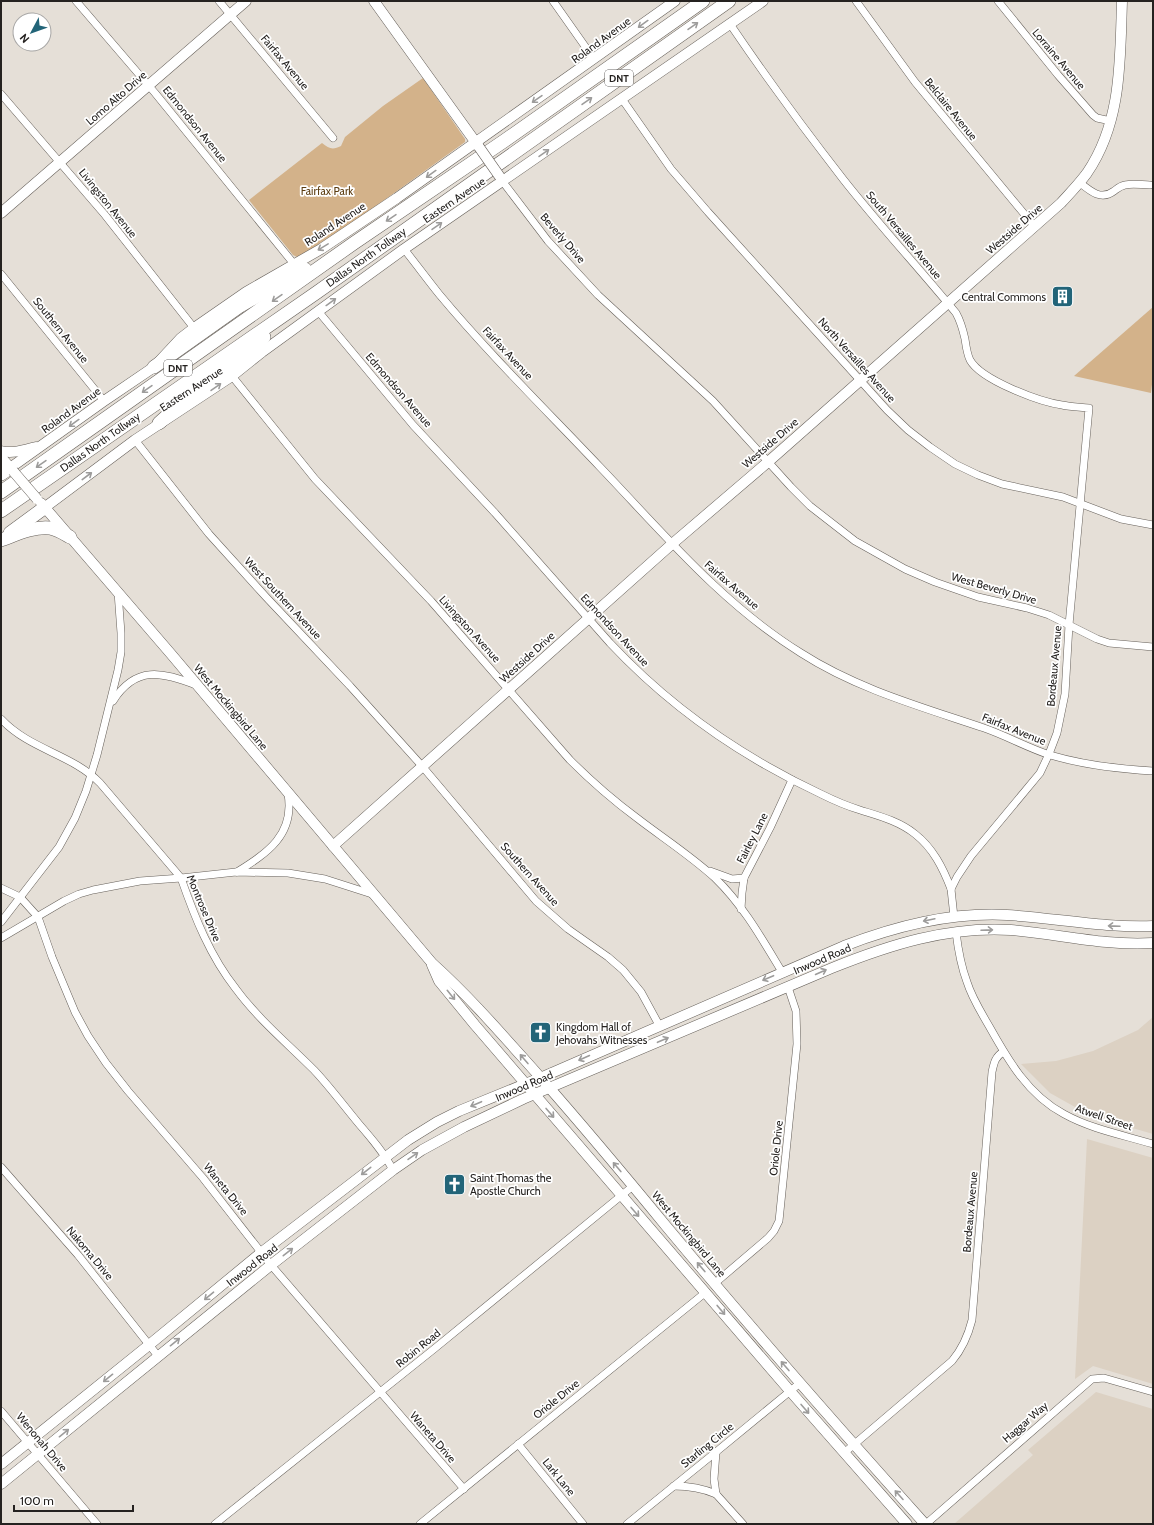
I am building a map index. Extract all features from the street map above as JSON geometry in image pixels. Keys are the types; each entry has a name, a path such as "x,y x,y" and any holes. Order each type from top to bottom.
{"highway":[{"name":"Dallas North Tollway","path":"1,492 354,243 504,141 703,1"},
{"name":"Dallas North Tollway","path":"1,511 316,293 729,1"},
{"path":"154,367 240,306 354,243"},
{"path":"159,423 190,395 240,358 316,293"},
{"path":"1,540 41,503"},
{"path":"1,540 29,530 46,528 54,529 70,537"}],"main road":[{"name":"Lomo Alto Drive","path":"1,213 246,1"},
{"name":"Beverly Drive","path":"374,1 501,179"},
{"name":"Roland Avenue","path":"8,471 104,401 154,367 181,338 194,328 246,292 338,238 477,145 675,1"},
{"name":"Eastern Avenue","path":"41,503 159,423 196,401 232,376 262,352 501,179 763,1"},
{"name":"Westside Drive","path":"333,846 588,618 768,462 1061,203 1087,172 1100,150 1110,121 1117,94 1122,1"},
{"path":"1,451 8,453 16,452 44,445"},
{"name":"West Mockingbird Lane","path":"1,456 8,471 41,503 118,592 432,963 452,981 493,1024 550,1088 714,1284 925,1524"},
{"path":"956,932 963,922 973,915"},
{"name":"Inwood Road","path":"1,1464 262,1252 386,1156 437,1122 459,1111 540,1078 844,946 877,933 903,926 940,918 973,915 1006,915 1105,926 1153,926"},
{"path":"942,934 952,923 954,917"},
{"name":"Inwood Road","path":"1,1484 271,1265 393,1170 444,1137 534,1094 832,968 879,949 909,941 956,932 1011,930 1100,942 1153,943"},
{"name":"West Mockingbird Lane","path":"432,963 439,981 475,1025 790,1391 907,1524"},
{"path":"782,972 788,987"},
{"path":"706,1292 714,1284"}],"street":[{"name":"Edmondson Avenue","path":"76,1 149,85 294,264"},
{"name":"Fairfax Avenue","path":"218,1 333,138"},
{"path":"553,1 594,59"},
{"name":"Belclaire Avenue","path":"856,1 915,82 1035,227"},
{"name":"Lorraine Avenue","path":"998,1 1058,75 1093,114 1097,118 1110,121"},
{"name":"South Versailles Avenue","path":"730,24 843,179 956,313 962,325 970,360 976,368 988,377 1010,388 1037,398 1061,405 1089,408"},
{"name":"Livingston Avenue","path":"1,94 110,221 194,328"},
{"name":"North Versailles Avenue","path":"622,98 672,169 704,207 887,410 908,430 955,464 978,475 1002,484 1063,497 1121,519 1153,525"},
{"name":"Beverly Drive","path":"501,179 544,236 571,267 598,295 712,401 768,462"},
{"path":"1079,182 1092,192 1098,195 1106,196 1114,192 1119,186 1126,184 1150,185"},
{"name":"Fairfax Avenue","path":"404,249 439,294 479,339 672,544 715,587 745,613 774,635 820,665 868,688 995,732 1049,754 1098,766 1153,772"},
{"name":"Southern Avenue","path":"1,274 104,401"},
{"name":"Edmondson Avenue","path":"318,311 413,425 495,513 627,661 682,710 737,748 792,780 858,810 888,819 908,828 921,838 937,858 944,870 951,889"},
{"name":"Livingston Avenue","path":"232,376 316,479 416,585 509,689 547,735 590,780 635,817 706,870 728,892 756,930 782,972"},
{"name":"Bordeaux Avenue","path":"951,889 961,869 1033,782 1044,766 1056,733 1065,694 1069,625 1089,408"},
{"name":"West Southern Avenue","path":"135,440 215,540 422,766"},
{"name":"West Beverly Drive","path":"768,462 806,501 832,523 855,540 905,569 935,582 978,597 1028,608 1049,615 1097,639 1109,643 1153,647"},
{"path":"1,922 50,860 71,827 83,797 109,708 121,652 118,592"},
{"path":"109,708 124,686 143,676 160,674 171,676 198,686"},
{"name":"Montrose Drive","path":"1,719 17,735 91,773 181,878 203,935 220,967 236,990 262,1020 314,1071 386,1156 393,1170"},
{"name":"Southern Avenue","path":"422,766 536,900 568,929 608,957 623,970 641,992 660,1025"},
{"name":"Fairley Lane","path":"741,909 744,878 770,828 792,780"},
{"path":"236,872 259,858 282,836 289,808 288,792"},
{"path":"706,870 732,879 744,878"},
{"path":"1,938 64,901 93,890 140,880 181,878 236,872 264,872 307,875 325,879 375,895"},
{"name":"Waneta Drive","path":"1,888 20,897 38,917 52,957 75,1012 102,1058 128,1091 203,1178 271,1265 464,1489"},
{"path":"951,889 954,917"},
{"path":"956,932 967,984 974,1001 1003,1052"},
{"name":"Oriole Drive","path":"714,1284 768,1238 774,1231 779,1221 797,1044 796,1011 788,987"},
{"name":"Bordeaux Avenue","path":"844,1453 952,1361 962,1349 968,1335 972,1320 992,1072 997,1056 1003,1052"},
{"name":"Atwell Street","path":"1003,1052 1029,1086 1044,1100 1063,1114 1082,1123 1153,1144"},
{"name":"Nakoma Drive","path":"1,1167 78,1255 158,1356"},
{"name":"Robin Road","path":"215,1524 633,1186"},
{"name":"Oriole Drive","path":"423,1523 706,1292"},
{"name":"Haggar Way","path":"925,1524 1092,1379 1104,1378 1153,1392"},
{"name":"Starling Circle","path":"627,1524 800,1383"},
{"name":"Wenonah Drive","path":"1,1411 97,1524"},
{"name":"Lark Lane","path":"518,1444 583,1524"},
{"path":"716,1452 714,1479 716,1494"},
{"path":"673,1486 702,1488 716,1494 743,1524"}],"shaded area":[{"path":"1153,1017 1153,1134 1091,1116 1050,1093 1021,1064 1056,1061 1093,1051 1138,1030"},
{"path":"1087,1139 1153,1158 1153,1384 1093,1366 1075,1379"},
{"path":"1096,1392 1153,1409 1153,1524 954,1524 1033,1455 1028,1450"}],"green space":[{"name":"Fairfax Park","path":"423,78 465,139 465,142 358,219 303,254 297,257 293,255 249,200 322,143 331,148 341,146 345,137 383,106"},
{"path":"1153,307 1153,376 1151,393 1074,376"}],"place":[{"name":"Central Commons","path":"1062,297"},
{"name":"Kingdom Hall of Jehovahs Witnesses","path":"540,1033"},
{"name":"Saint Thomas the Apostle Church","path":"454,1184"}]}
